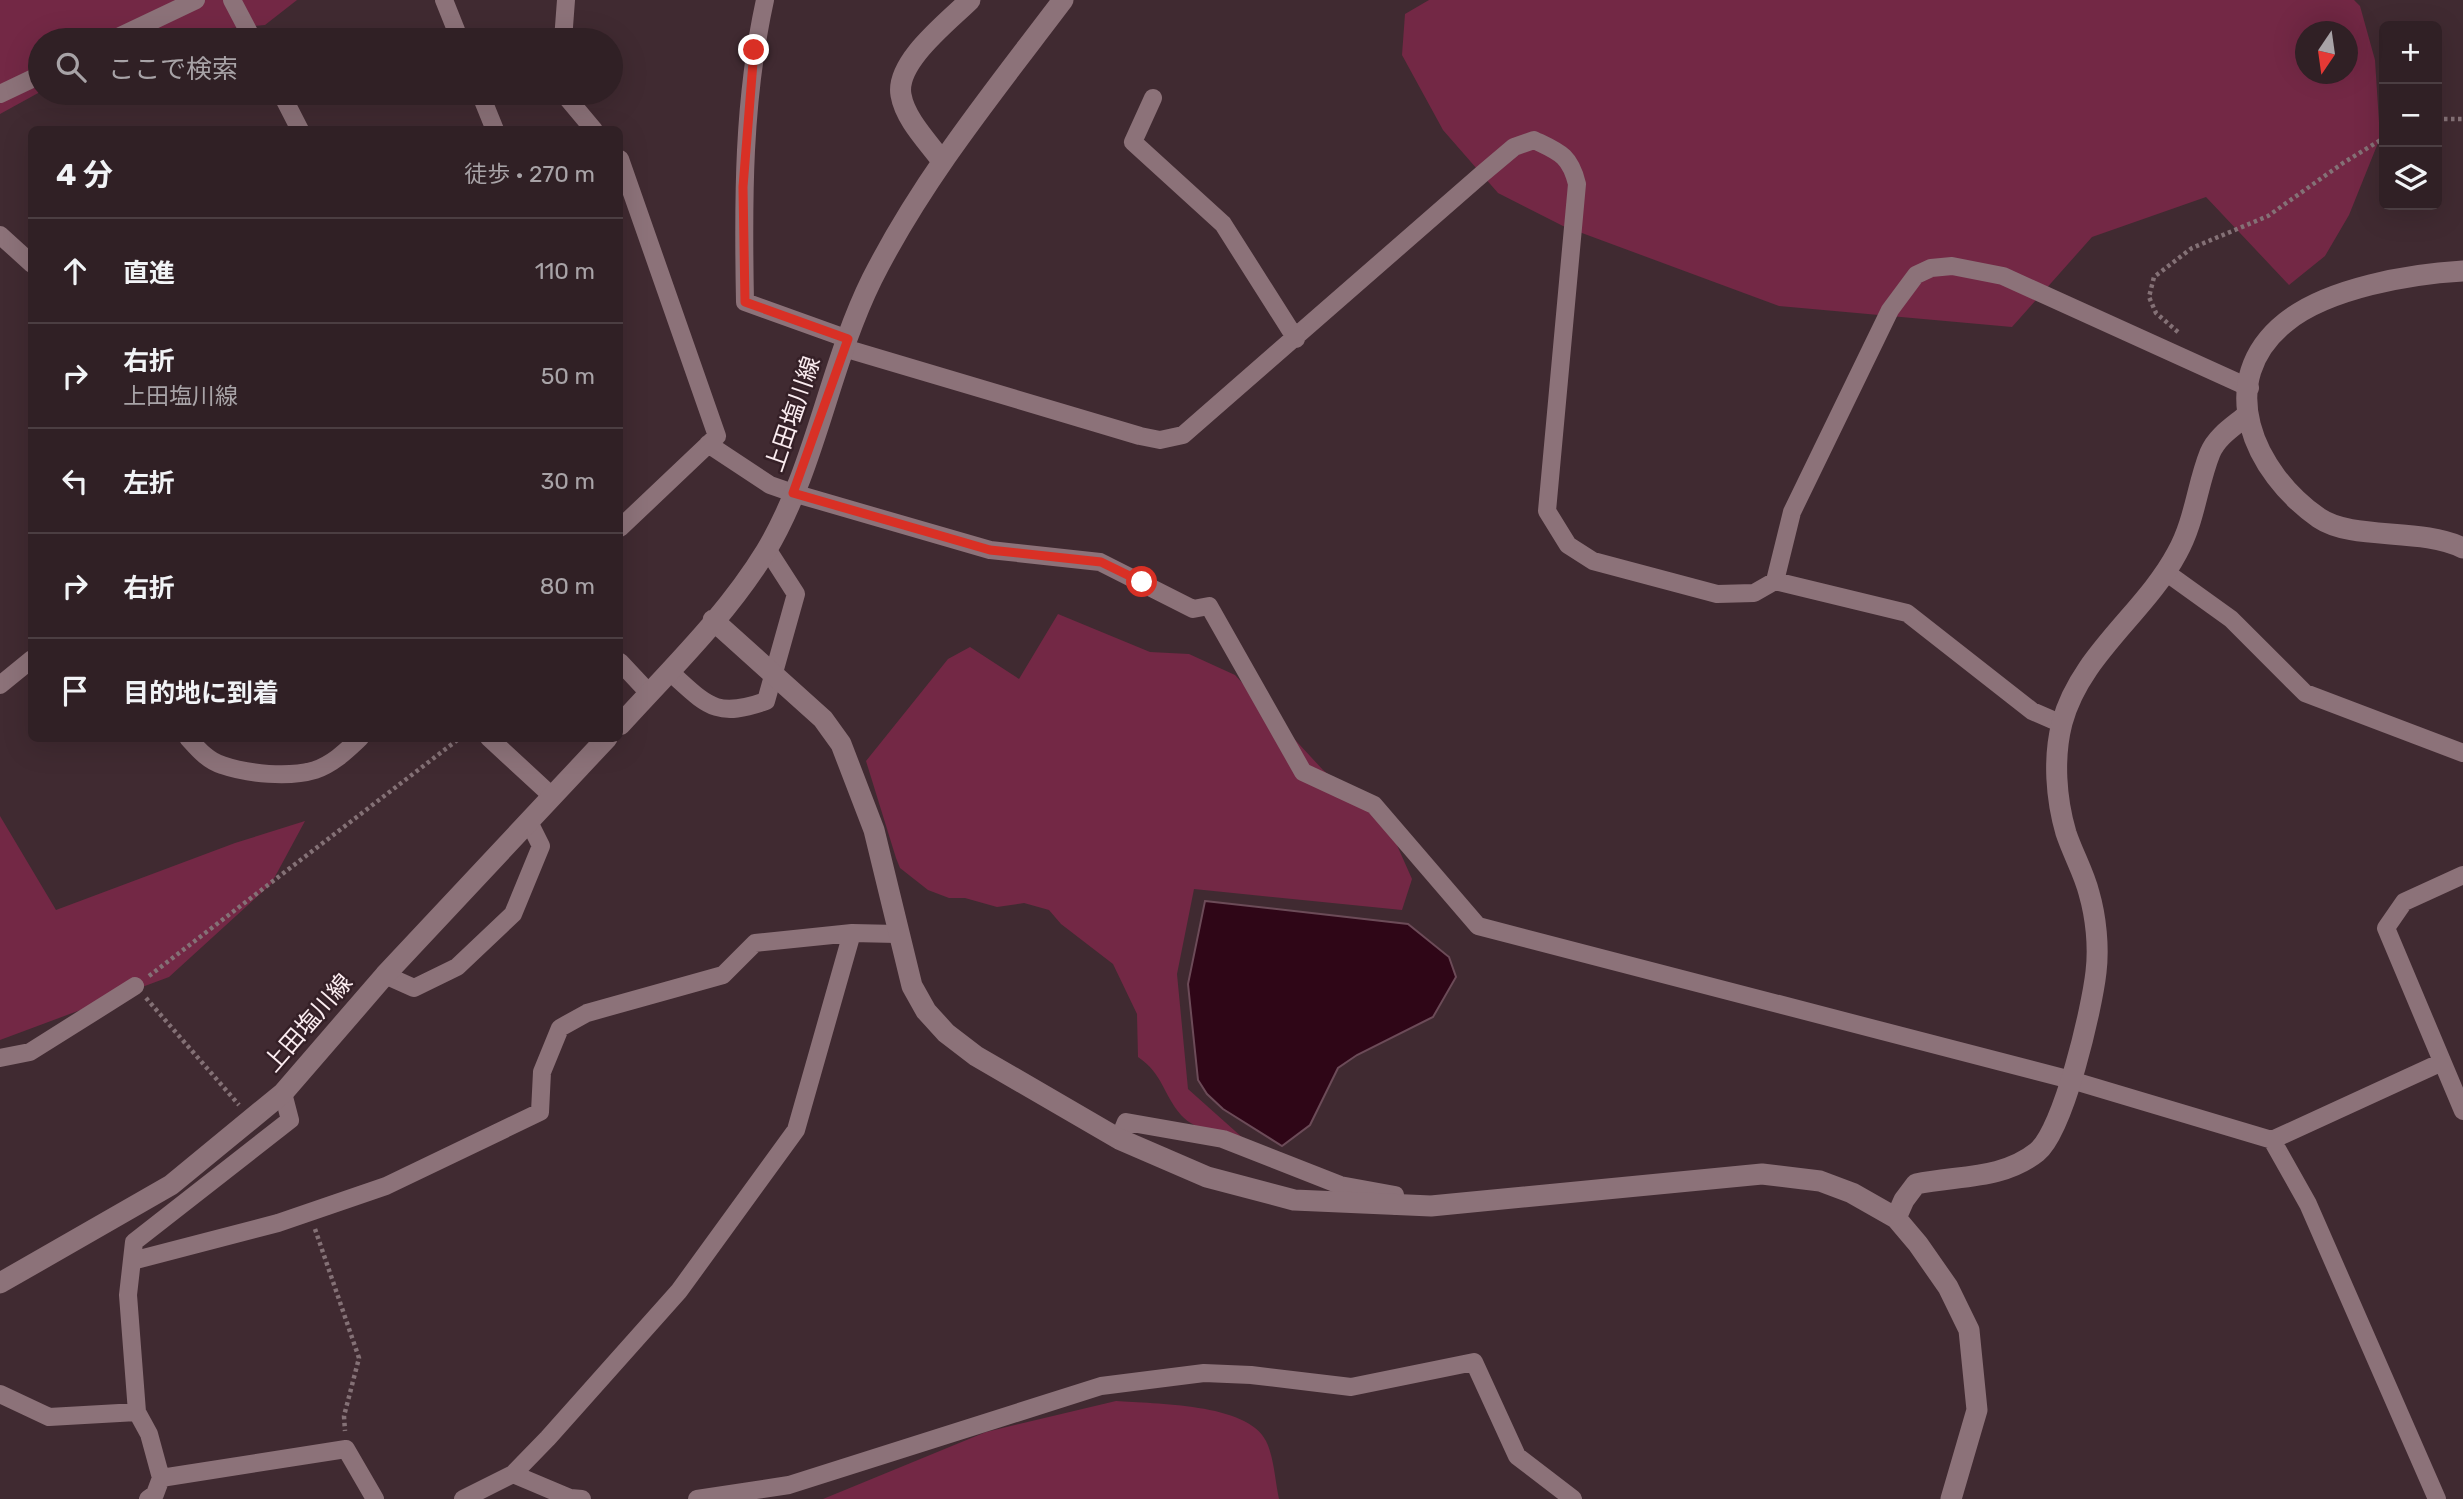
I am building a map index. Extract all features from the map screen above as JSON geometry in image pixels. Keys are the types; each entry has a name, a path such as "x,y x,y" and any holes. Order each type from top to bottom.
{"street":[{"path":"137,28 196,0"},
{"path":"232,0 247,28"},
{"path":"444,0 455,28"},
{"path":"564,28 566,0"},
{"path":"765,0 754,50 743,187 745,302 846,344 1065,416 1160,440 1183,435 1514,148 1534,140 1559,151 1572,164 1577,184 1547,511 1568,545 1593,561 1717,594 1754,593 1775,581 1907,613 2032,711 2062,724"},
{"path":"942,161 914,123 901,94 906,66 970,0"},
{"name":"上田塩川線","path":"623,722 670,672 738,592 766,549 793,493 871,281 942,161 1063,0"},
{"path":"0,94 28,81"},
{"path":"1153,98 1133,142 1223,224 1296,339"},
{"path":"287,105 298,126"},
{"path":"485,105 493,126"},
{"path":"573,105 591,126"},
{"path":"623,168 716,436 623,525"},
{"path":"0,234 28,260"},
{"path":"1775,581 1793,512 1890,310 1916,275 1931,268 1952,266 2003,275 2037,293 2179,354 2249,388"},
{"path":"2463,271 2404,278 2318,302 2286,322 2263,346 2252,370 2247,415 2252,437 2281,486 2323,520 2357,530 2427,535 2463,548"},
{"path":"1896,1218 1903,1200 1916,1184 1996,1174 2040,1150 2054,1128 2071,1080 2096,972 2096,931 2089,893 2060,808 2057,779 2062,724 2084,674 2166,573 2188,529 2211,452 2224,434 2247,415"},
{"path":"708,444 770,485 793,493 990,550 1101,562 1192,609 1209,606 1303,772 1374,805 1478,926 2071,1080 2272,1140 2442,1062"},
{"path":"670,672 706,705 737,711 766,701 796,594 766,549"},
{"path":"2166,573 2231,619 2305,692 2463,753"},
{"path":"713,620 822,719 841,744 874,830 897,934 912,986 926,1011 946,1033 976,1056 1119,1139 1207,1177 1294,1200 1431,1206 1762,1174 1820,1181 1852,1193 1896,1218 1948,1287 1969,1330 1977,1410 1951,1499"},
{"path":"0,685 28,662"},
{"path":"623,665 649,693"},
{"path":"192,742 205,756 222,765 278,774 313,771 333,761 354,742"},
{"path":"493,742 553,797"},
{"name":"上田塩川線","path":"0,1283 171,1185 283,1093 385,975 603,742"},
{"path":"385,975 414,988 457,967 513,914 541,846 529,822"},
{"path":"2463,875 2404,902 2386,928 2463,1111"},
{"path":"132,1261 309,1212 386,1186 540,1112 542,1073 560,1028 587,1013 723,975 755,943 852,933 897,934"},
{"path":"463,1499 513,1474 679,1291 796,1130 852,933"},
{"path":"0,1058 30,1052 135,986"},
{"path":"283,1093 290,1120 134,1242 128,1295 138,1412 149,1434 155,1493 346,1449 375,1499"},
{"path":"1119,1139 1126,1122 1223,1139 1340,1185 1395,1195 1397,1206"},
{"path":"2272,1140 2308,1204 2437,1499"},
{"path":"697,1499 789,1485 1101,1386 1204,1373 1251,1375 1351,1387 1474,1363 1517,1456 1573,1499"},
{"path":"0,1394 49,1418 138,1412"},
{"path":"513,1474 570,1498 582,1499"}],"path":[{"path":"2442,119 2463,119"},
{"path":"2179,354 2179,333 2156,313 2149,297 2154,277 2192,248 2268,216 2379,141"},
{"path":"251,1119 135,986 455,742"},
{"path":"309,1212 359,1358 344,1416 346,1449"}],"shaded area":[{"path":"0,0 297,0 265,25 232,28 28,28 28,99 0,114"},
{"path":"1429,0 2354,0 2360,6 2375,60 2379,140 2349,215 2325,256 2289,285 2206,197 2092,237 2012,327 1779,306 1563,226 1498,193 1443,130 1402,55 1405,14"},
{"path":"1058,614 1150,652 1189,654 1235,675 1323,770 1388,825 1412,879 1402,910 1194,889 1177,974 1188,1089 1244,1139 1194,1125 1181,1115 1153,1070 1138,1057 1137,1014 1113,964 1061,924 1049,910 1024,903 997,907 965,898 949,898 928,890 900,868 896,858 866,761 948,659 970,647 1019,679"},
{"path":"0,816 56,910 235,843 305,821 271,884 169,977 0,1040"},
{"path":"1205,901 1408,924 1449,957 1456,977 1433,1017 1357,1055 1338,1068 1310,1125 1282,1146 1223,1109 1207,1094 1198,1080 1188,984"},
{"path":"1116,1401 1175,1405 1221,1412 1256,1428 1269,1447 1279,1499 823,1499 986,1432"}],"route":[{"path":"754,50 743,187 745,302 848,339 793,493 990,550 1101,562 1142,582"}]}
